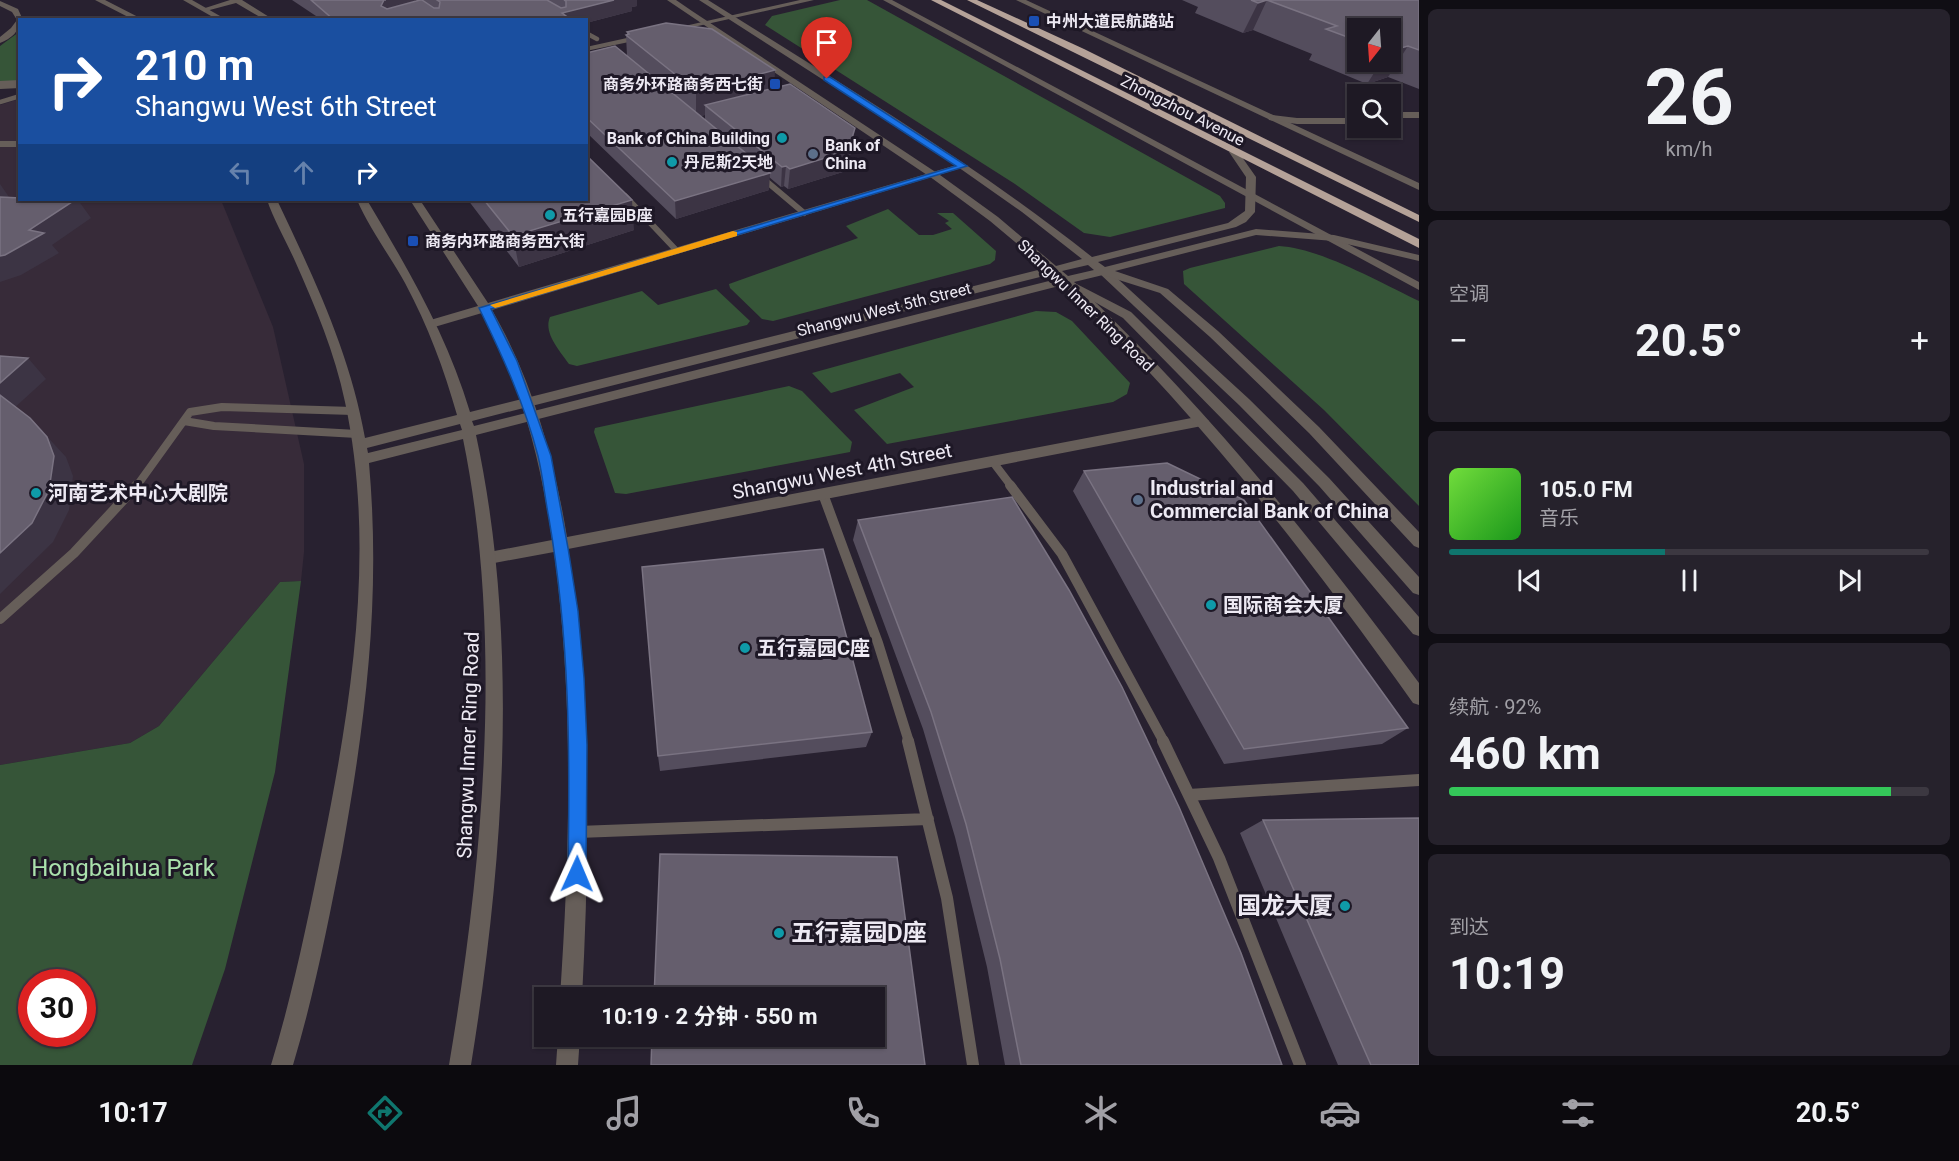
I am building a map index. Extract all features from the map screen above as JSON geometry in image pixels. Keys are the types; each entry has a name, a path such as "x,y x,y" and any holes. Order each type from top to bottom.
{"highway":[{"path":"920,0 954,10"},
{"name":"Zhongzhou Avenue","path":"935,0 1419,244"},
{"name":"Zhongzhou Avenue","path":"971,0 1081,51 1419,219"}],"street":[{"path":"99,0 108,10 110,18"},
{"path":"99,0 137,18"},
{"path":"188,0 203,5 221,18"},
{"path":"203,5 220,0"},
{"path":"203,5 238,0 267,18"},
{"name":"Shangwu Inner Ring Road","path":"671,0 703,20 802,92 934,175 994,219 1065,280 1136,350 1202,422 1303,540 1419,697"},
{"name":"Shangwu Inner Ring Road","path":"703,0 963,166 1026,210 1103,271 1164,291 1314,430 1419,542"},
{"path":"727,15 782,0"},
{"path":"663,29 810,0"},
{"path":"887,0 1419,287"},
{"path":"1020,0 1419,187"},
{"path":"0,3 15,11 19,18"},
{"path":"0,41 18,24"},
{"path":"588,48 600,42 654,27"},
{"path":"588,42 649,35"},
{"path":"0,85 18,84"},
{"path":"1272,118 1347,115"},
{"path":"1401,115 1419,115"},
{"path":"1272,118 1297,121 1347,121"},
{"path":"1401,121 1419,121"},
{"path":"1234,152 1251,177 1251,198"},
{"path":"431,324 963,166"},
{"name":"Shangwu West 5th Street","path":"528,410 1232,225 1242,220 1250,212 1251,198"},
{"path":"272,201 333,336 353,411 366,497 363,646 357,708 315,932 282,1065"},
{"name":"Shangwu Inner Ring Road","path":"363,201 431,324 453,376 479,471 489,558 494,624 493,754 479,922 460,1065"},
{"path":"416,201 485,308 511,361 544,456 570,611 576,678 578,832 571,987"},
{"name":"Shangwu West 5th Street","path":"359,446 467,425 1256,232 1325,237 1419,258"},
{"path":"1103,271 1244,402 1324,482 1419,588"},
{"path":"1065,280 1127,315 1298,487 1419,629"},
{"name":"Shangwu West 4th Street","path":"489,558 1202,422"},
{"path":"567,1065 568,1047"}],"lane":[{"path":"588,34 612,52"},
{"path":"0,102 18,97"},
{"path":"0,144 18,144"},
{"path":"750,168 804,213"},
{"path":"618,190 677,251"},
{"path":"0,619 35,590 82,545 144,478 190,412 222,407 353,411"},
{"path":"184,421 359,446"},
{"path":"993,462 1062,554 1159,732 1219,858 1300,1065"},
{"path":"823,494 862,591 928,819 947,899 973,1065"},
{"path":"1189,795 1419,780"},
{"path":"578,832 928,819"}],"shaded area":[{"path":"18,99 18,201 221,201 273,327 304,464 304,552 301,581 280,582 159,726 130,743 0,765 0,105"}],"green space":[{"path":"840,0 867,0 1220,196 1225,203 1225,208 1110,237 1084,233 1015,184 765,25 772,16"},
{"path":"18,33 18,81 0,82 0,46"},
{"path":"888,209 919,235 933,235 952,229 945,223 949,221 937,213 953,213 996,251 995,260 990,264 773,321 762,319 730,288 729,284 858,238 846,226"},
{"path":"1279,246 1295,248 1331,260 1419,301 1419,506 1324,410 1184,284 1183,271 1190,268"},
{"path":"716,289 750,321 747,325 577,366 569,364 553,342 549,329 550,317 642,291 658,305"},
{"path":"1036,311 1056,312 1072,321 1130,383 1127,394 1113,402 887,444 854,410 914,387 900,373 831,393 812,373"},
{"path":"789,386 802,391 852,442 850,452 626,494 615,493 594,432 595,428"},
{"name":"Hongbaihua Park","path":"301,581 275,772 225,969 192,1065 0,1065 0,765 130,743 159,726 280,582"}],"building":[{"path":"311,0 384,0 381,6 387,9 420,0 434,8 439,8 440,2 437,0 547,0 561,8 566,7 564,0 614,0 562,13 566,16 558,18 332,18"},
{"path":"1251,0 1267,0 1258,3"},
{"path":"1267,0 1419,0 1419,50 1408,46 1401,48 1401,18 1347,18 1347,37 1326,29 1337,26"},
{"path":"666,23 712,29 775,70 696,91 626,35 629,34 627,32"},
{"name":"丹尼斯2天地","path":"615,46 770,173 675,201 588,119 588,53"},
{"name":"Bank of China Building","path":"790,84 855,128 848,151 790,169 786,166 782,167 705,105"},
{"path":"588,157 632,200 513,236 485,201 588,201"},
{"path":"0,197 18,198 18,201 73,201 29,230 44,233 0,256"},
{"path":"0,356 28,358 0,383"},
{"path":"0,395 30,418 47,437 54,456 49,490 32,523 0,553"},
{"name":"国际商会大厦","path":"1167,463 1244,500 1408,728 1244,749 1084,471"},
{"path":"1012,497 1069,590 1122,687 1179,807 1241,953 1282,1065 1021,1065 1000,959 966,824 931,712 858,520"},
{"name":"五行嘉园C座","path":"823,549 872,732 658,756 642,567"},
{"name":"国龙大厦","path":"1419,818 1419,1065 1371,1065 1263,820"},
{"name":"五行嘉园D座","path":"660,854 897,857 925,1065 651,1065 652,1047 885,1047 885,987 654,987"}],"slow traffic":[{"path":"495,305 733,234"}],"place":[{"name":"中州大道民航路站","path":"1034,21"},
{"name":"商务外环路商务西七街","path":"775,84"},
{"name":"Bank of China Building","path":"782,138"},
{"name":"Bank of China","path":"813,154"},
{"name":"丹尼斯2天地","path":"672,162"},
{"name":"五行嘉园B座","path":"550,215"},
{"name":"商务内环路商务西六街","path":"413,241"},
{"name":"河南艺术中心大剧院","path":"36,493"},
{"name":"Industrial and Commercial Bank of China","path":"1138,500"},
{"name":"国际商会大厦","path":"1211,605"},
{"name":"五行嘉园C座","path":"745,648"},
{"name":"国龙大厦","path":"1345,906"},
{"name":"五行嘉园D座","path":"779,933"}],"route":[{"path":"577,874 576,678 570,611 552,492 544,456 511,361 485,308 963,166 827,79"}]}
